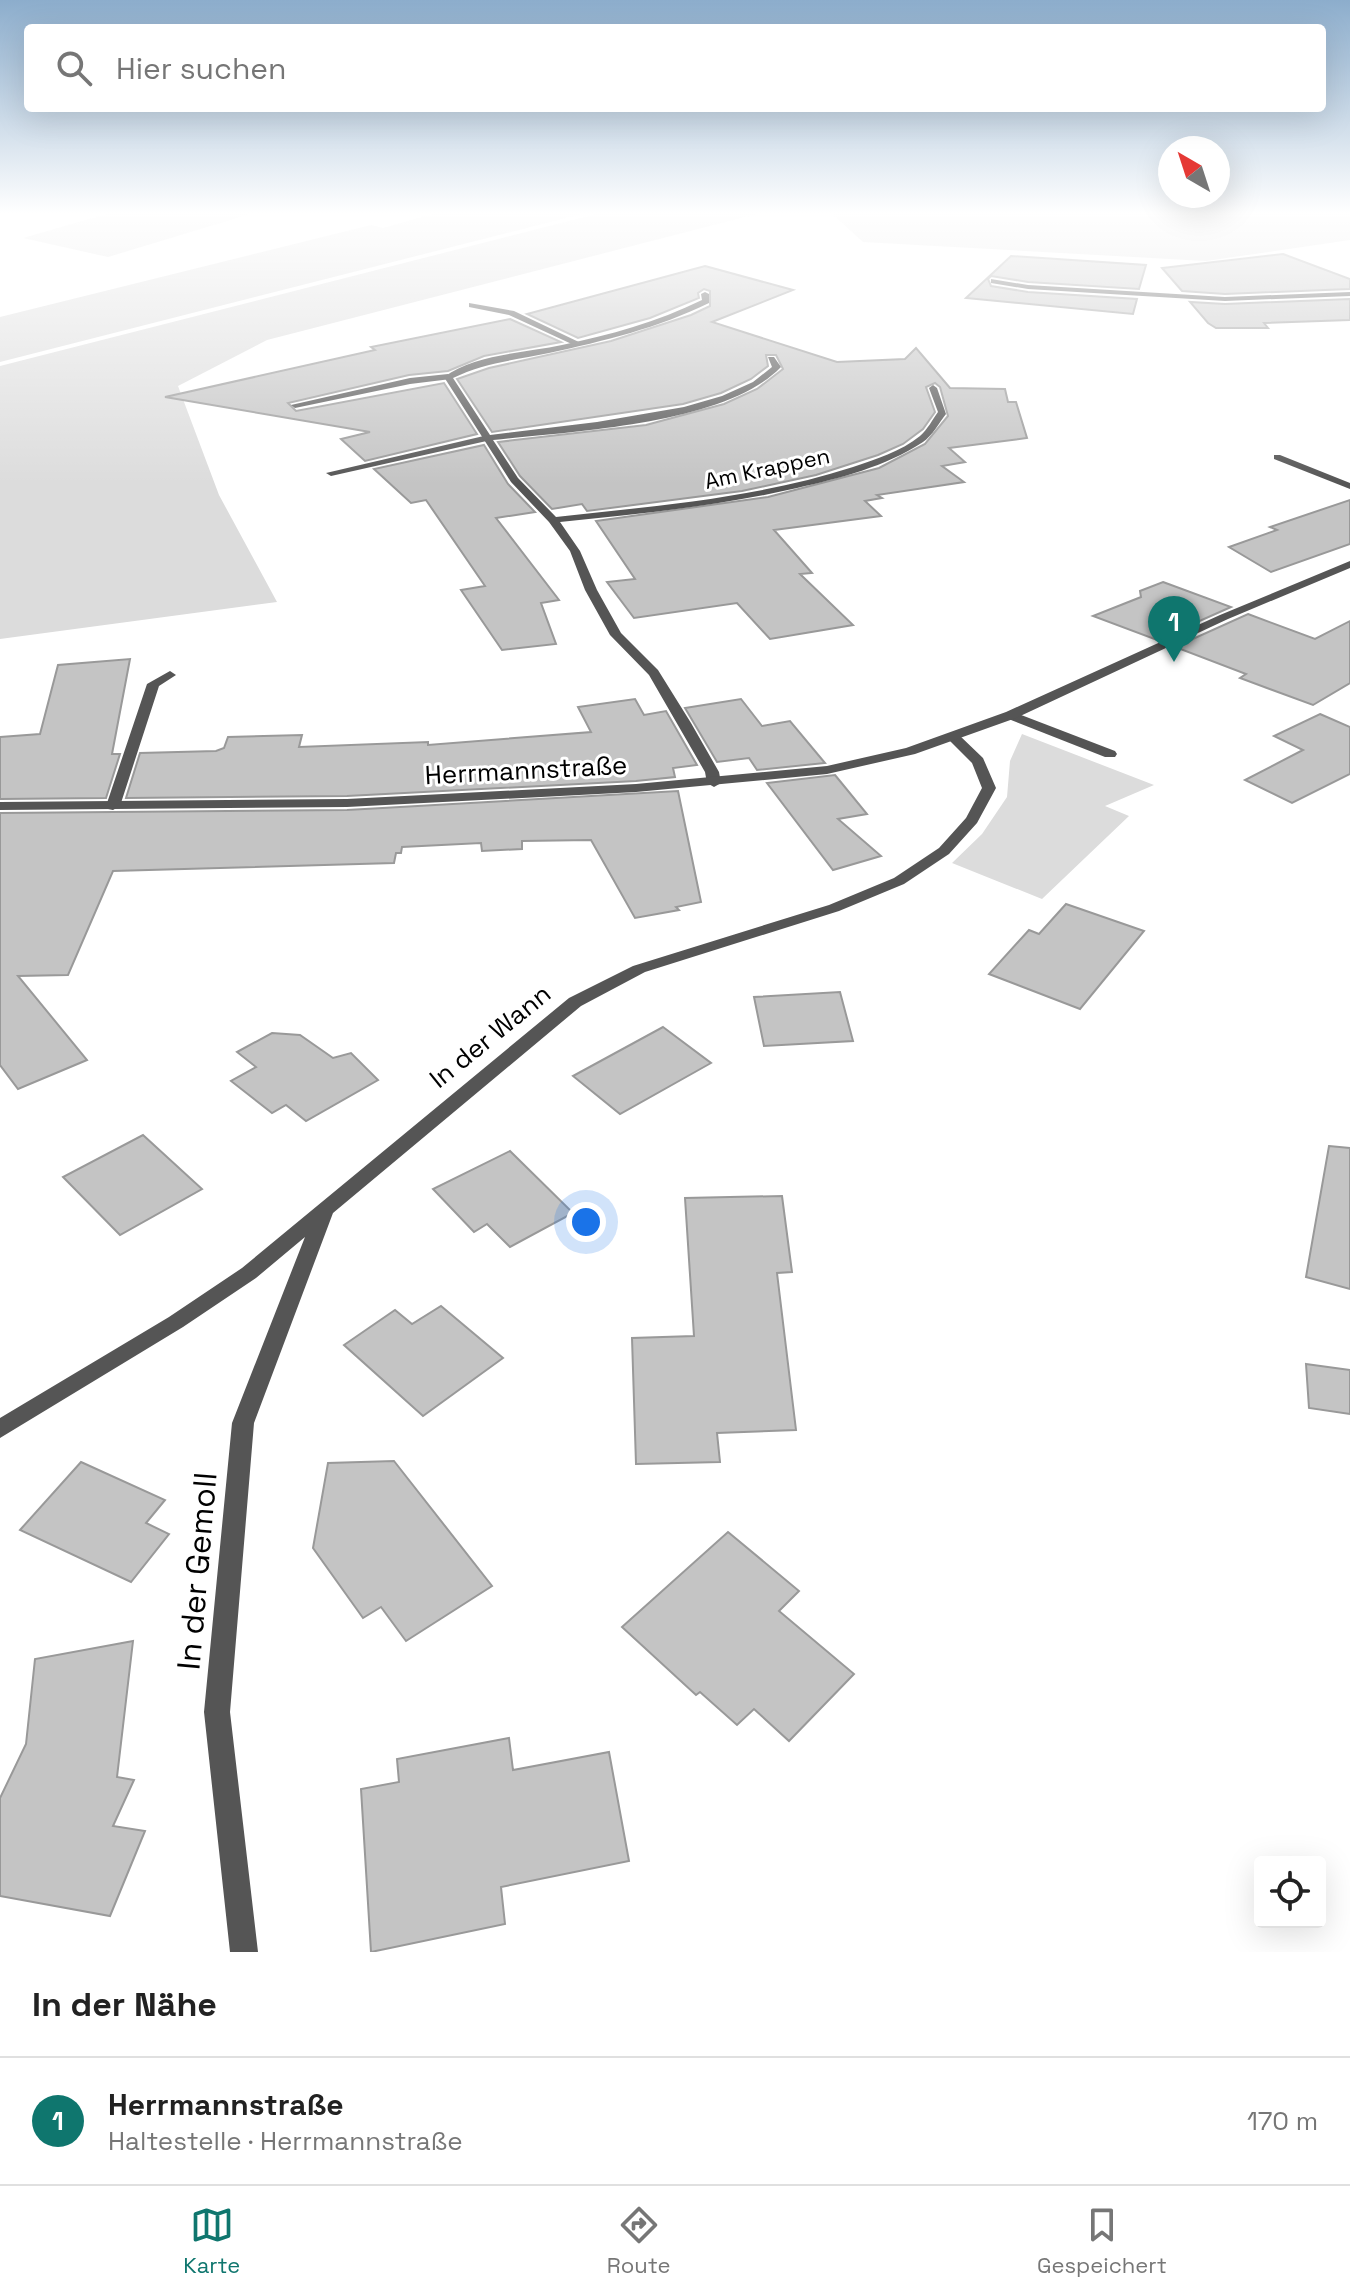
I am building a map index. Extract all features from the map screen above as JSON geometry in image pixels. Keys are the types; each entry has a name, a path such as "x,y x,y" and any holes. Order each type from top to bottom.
{"street":[{"path":"295,405 410,381 448,377 465,367 579,344 670,318 704,302"},
{"path":"472,305 511,313 579,344"},
{"path":"331,473 488,438 617,423 701,405 739,392 771,375 777,367 771,359"},
{"path":"448,377 514,480 553,520 575,551 591,590 616,635 654,673 712,772 714,783"},
{"name":"Am Krappen","path":"553,520 755,495 812,483 881,460 916,443 940,424 943,412 933,388"},
{"path":"1277,457 1350,486"},
{"name":"Herrmannstraße","path":"0,806 347,803 714,783 851,766 953,737 1011,715 1224,617 1350,564"},
{"path":"113,806 153,684 170,675"},
{"path":"1011,715 1110,754"},
{"name":"In der Wann","path":"0,1429 249,1273 529,1038 592,992 639,969 870,895 944,851 972,820 989,788 978,761 953,737"},
{"name":"In der Gemoll","path":"244,1952 217,1712 243,1423 325,1209"}],"shaded area":[{"path":"60,302 235,302 0,362 0,317"},
{"path":"251,302 414,302 267,340 178,386 219,495 277,602 0,639 0,366"},
{"path":"1022,734 1154,785 1105,806 1129,816 1042,899 952,863 982,834 1007,797 1010,761"}],"building":[{"path":"571,302 689,302 650,318 578,338 527,314"},
{"path":"710,302 762,302 712,322 837,362 905,359 916,348 950,388 1005,389 1008,402 1016,402 1027,438 949,448 965,462 942,466 964,482 877,495 882,498 865,501 881,516 774,530 812,573 800,574 853,625 770,639 737,603 634,618 607,582 635,579 596,521 768,497 879,468 925,444 948,416 940,387 935,383 926,387 935,412 923,429 903,444 878,455 816,475 742,491 587,511 582,504 552,509 520,476 498,442 646,425 724,404 757,389 783,369 776,355 766,355 768,366 751,379 721,393 683,404 492,432 457,379 489,368 611,341 710,306"},
{"path":"1009,302 1136,302 1133,314"},
{"path":"1190,302 1350,302 1350,320 1264,323 1268,328 1216,328"},
{"path":"510,319 561,342 484,356 448,371 409,375 288,403 296,411 444,383 477,434 365,461 341,439 370,432 165,397 375,350 371,347"},
{"path":"484,445 508,484 535,512 496,518 559,600 541,603 556,644 502,650 461,590 485,586 426,500 411,503 374,469"},
{"path":"1350,500 1350,544 1271,572 1229,547 1277,530 1270,527"},
{"path":"1163,582 1231,607 1157,640 1093,616 1141,597 1140,591"},
{"path":"1248,614 1315,639 1350,621 1350,683 1313,705 1240,678 1246,674 1175,647"},
{"path":"130,659 112,754 120,754 106,798 0,799 0,737 40,734 58,665"},
{"path":"635,699 644,715 666,711 697,765 673,768 675,777 636,781 347,796 126,798 140,753 216,751 224,748 228,737 302,735 299,747 428,742 428,745 591,732 578,707"},
{"path":"741,699 762,726 790,721 825,763 757,770 749,758 717,762 685,708"},
{"path":"1320,714 1350,727 1350,774 1292,803 1245,780 1303,750 1274,736"},
{"path":"835,775 867,814 838,819 881,856 833,870 767,783"},
{"path":"678,791 701,902 676,907 679,910 635,918 591,840 522,841 522,849 482,851 481,843 402,847 401,853 396,853 394,863 113,871 68,975 18,976 87,1060 18,1089 0,1065 0,813 347,810"},
{"path":"1066,904 1144,931 1080,1009 989,974 1029,930 1039,934"},
{"path":"840,992 853,1041 764,1046 754,997"},
{"path":"663,1027 711,1063 620,1114 573,1076"},
{"path":"272,1033 300,1035 333,1058 351,1053 378,1080 306,1121 286,1105 272,1113 231,1081 256,1067 237,1052"},
{"path":"143,1135 202,1189 120,1235 63,1177"},
{"path":"1329,1146 1350,1148 1350,1289 1306,1277"},
{"path":"510,1151 573,1213 510,1247 487,1224 474,1232 433,1189"},
{"path":"782,1196 792,1272 777,1273 796,1430 717,1433 720,1462 636,1464 632,1338 694,1336 685,1198"},
{"path":"441,1306 503,1358 423,1416 344,1345 395,1310 412,1324"},
{"path":"1306,1364 1350,1370 1350,1414 1309,1408"},
{"path":"394,1461 492,1586 406,1641 381,1607 363,1618 313,1548 328,1463"},
{"path":"81,1462 165,1500 146,1523 169,1534 131,1582 20,1530"},
{"path":"728,1532 799,1591 779,1611 854,1674 789,1741 754,1709 737,1725 700,1692 696,1695 622,1627"},
{"path":"133,1641 117,1777 134,1780 113,1826 145,1831 110,1916 0,1896 0,1798 26,1744 35,1659"},
{"path":"509,1738 513,1770 609,1752 629,1861 501,1887 505,1924 371,1952 361,1789 399,1782 397,1759"}],"place":[{"name":"Herrmannstraße","path":"1174,662"}]}
